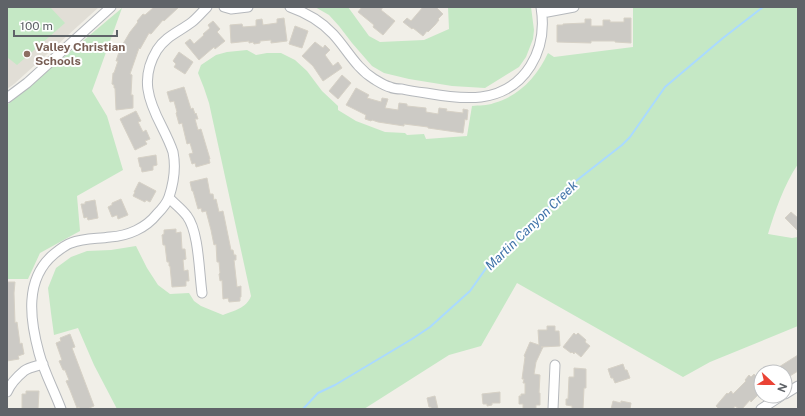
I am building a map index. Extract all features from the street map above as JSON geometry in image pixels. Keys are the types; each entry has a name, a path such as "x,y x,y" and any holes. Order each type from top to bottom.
{"street":[{"path":"7,98 32,79 111,7"},
{"path":"61,409 39,354 33,327 31,302 35,282 49,258 64,247 71,243 90,238 122,236 140,229 154,218 169,198 174,180 174,161 170,143 154,112 149,97 149,70 157,51 163,43 171,35 192,22 207,7"},
{"path":"224,7 231,9 248,7"},
{"path":"290,7 313,17 324,25 334,35 358,66 374,79 391,88 450,97 480,97 506,89 515,83 523,76 533,62 541,43 543,23 541,10 574,7"},
{"path":"169,198 188,217 196,238 202,293"},
{"path":"7,392 10,386 24,371 43,364"},
{"path":"553,409 555,365"}],"shaded area":[{"name":"Valley Christian Schools","path":"7,7 99,7 7,89"}],"green space":[{"path":"7,7 50,7 65,23 17,65 7,57"},
{"path":"315,7 348,7 369,36 380,42 424,40 449,29 448,7 531,7 534,30 533,39 526,57 519,67 485,88 452,86 384,73 372,66 329,15"},
{"path":"633,7 798,7 798,164 784,189 768,234 792,238 798,237 798,326 710,362 683,377 517,283 481,346 449,355 364,409 117,409 94,365 78,328 54,335 48,288 56,268 71,257 87,251 111,250 136,246 147,268 158,285 170,294 189,293 194,301 201,306 223,315 243,306 249,300 251,296 209,103 198,73 201,65 216,55 227,52 247,50 256,55 281,53 295,60 307,71 322,91 338,106 338,110 356,121 385,132 405,133 407,135 424,134 426,139 467,136 472,106 491,104 511,96 533,78 544,62 548,53 554,57 633,47"},
{"path":"122,8 92,91 107,116 123,170 77,196 80,231 40,253 28,279 7,279 7,105"}],"building":[{"path":"154,7 179,7 164,21 163,20 151,34 149,33 140,49 139,48 130,74 132,75 131,95 133,95 133,108 116,110 115,88 112,84 113,73 118,61 116,61 120,49 138,22 137,21 143,14 145,15"},
{"path":"362,7 383,7 381,10 395,21 383,35 373,27 374,25 358,12"},
{"path":"423,7 436,7 443,14 435,25 423,36 403,22 407,18 411,21"},
{"path":"284,18 287,41 271,43 271,40 260,41 260,43 254,44 253,42 249,43 249,41 231,43 230,25 242,24 243,27 256,26 256,20 262,19 263,25 277,23 277,19"},
{"path":"624,18 631,18 631,43 615,41 591,41 591,43 557,42 557,25 585,23 585,19 591,19 591,26 603,26 603,20 610,20 610,22 624,22"},
{"path":"213,21 220,29 217,32 225,41 215,49 214,47 199,60 185,43 190,39 194,44 210,28 208,25"},
{"path":"295,26 308,31 302,48 289,44"},
{"path":"315,42 323,48 325,45 330,50 325,55 333,66 338,62 342,68 323,81 313,66 302,56"},
{"path":"179,52 193,62 185,74 174,67 176,64 173,61"},
{"path":"342,75 351,83 338,99 329,91"},
{"path":"184,87 191,109 193,108 195,114 196,113 198,119 195,119 198,130 201,129 210,159 210,163 196,167 195,163 192,164 189,154 193,153 190,143 187,144 182,123 179,124 174,101 170,102 167,92"},
{"path":"356,88 369,95 367,98 381,102 382,98 388,99 385,108 398,110 399,103 407,104 407,106 426,108 426,112 438,114 439,108 447,109 446,111 463,113 463,109 468,110 463,133 404,124 404,126 365,119 366,115 346,105"},
{"path":"136,111 141,121 138,122 143,132 146,130 150,139 145,141 147,144 135,150 120,119"},
{"path":"156,155 157,165 153,166 153,170 142,172 138,158"},
{"path":"207,178 210,194 213,194 214,200 216,199 219,212 223,211 231,250 233,250 234,255 236,255 236,260 234,260 237,287 241,286 240,301 229,302 228,298 223,299 222,280 220,281 216,244 214,245 206,211 202,212 201,208 198,209 192,191 190,182"},
{"path":"139,182 156,191 150,202 146,200 145,202 133,196"},
{"path":"121,199 128,215 118,219 117,215 112,217 108,207 112,205 112,203"},
{"path":"95,200 98,218 88,220 87,217 84,218 81,204"},
{"path":"791,212 798,218 798,231 785,218"},
{"path":"176,229 176,233 181,232 182,249 185,249 186,259 183,260 184,271 188,270 189,281 186,281 186,286 172,287 170,266 169,262 167,262 162,235 164,234 164,230"},
{"path":"7,282 15,282 15,323 17,322 20,344 22,343 24,354 18,356 19,359 7,361"},
{"path":"547,326 555,326 555,331 559,331 560,346 541,347 543,347 536,362 534,374 540,375 540,405 536,405 536,409 523,409 523,404 519,404 519,396 521,396 521,394 525,394 525,383 523,383 524,379 522,379 524,356 530,342 539,345 538,330 547,330"},
{"path":"574,333 576,335 578,333 590,346 581,357 575,352 574,354 572,352 571,353 563,347"},
{"path":"70,334 75,347 72,348 94,406 87,409 77,408 66,381 69,380 59,361 62,360 56,343 61,341 60,338"},
{"path":"798,355 798,371 793,374 793,364 784,364"},
{"path":"623,364 630,378 615,383 613,378 611,378 608,369"},
{"path":"574,368 586,369 586,388 584,388 583,409 572,409 572,406 566,405 566,399 568,399 569,377 574,377"},
{"path":"749,375 751,377 753,375 753,400 751,402 750,400 742,409 735,406 733,409 719,409 716,406 727,393 728,394 731,391 733,394 746,381 745,380"},
{"path":"26,391 39,391 38,409 22,409 22,394 26,394"},
{"path":"500,392 500,403 492,403 492,405 487,406 487,404 483,404 482,394"},
{"path":"435,396 438,409 432,409 429,407 427,398"},
{"path":"613,401 631,403 630,409 611,409"}],"waterway":[{"name":"Martin Canyon Creek","path":"303,409 318,393 335,385 430,327 470,291 487,267 536,223 558,195 622,145 630,137 665,87 723,38 763,7"}],"place":[{"name":"Valley Christian Schools","path":"27,54"}]}
